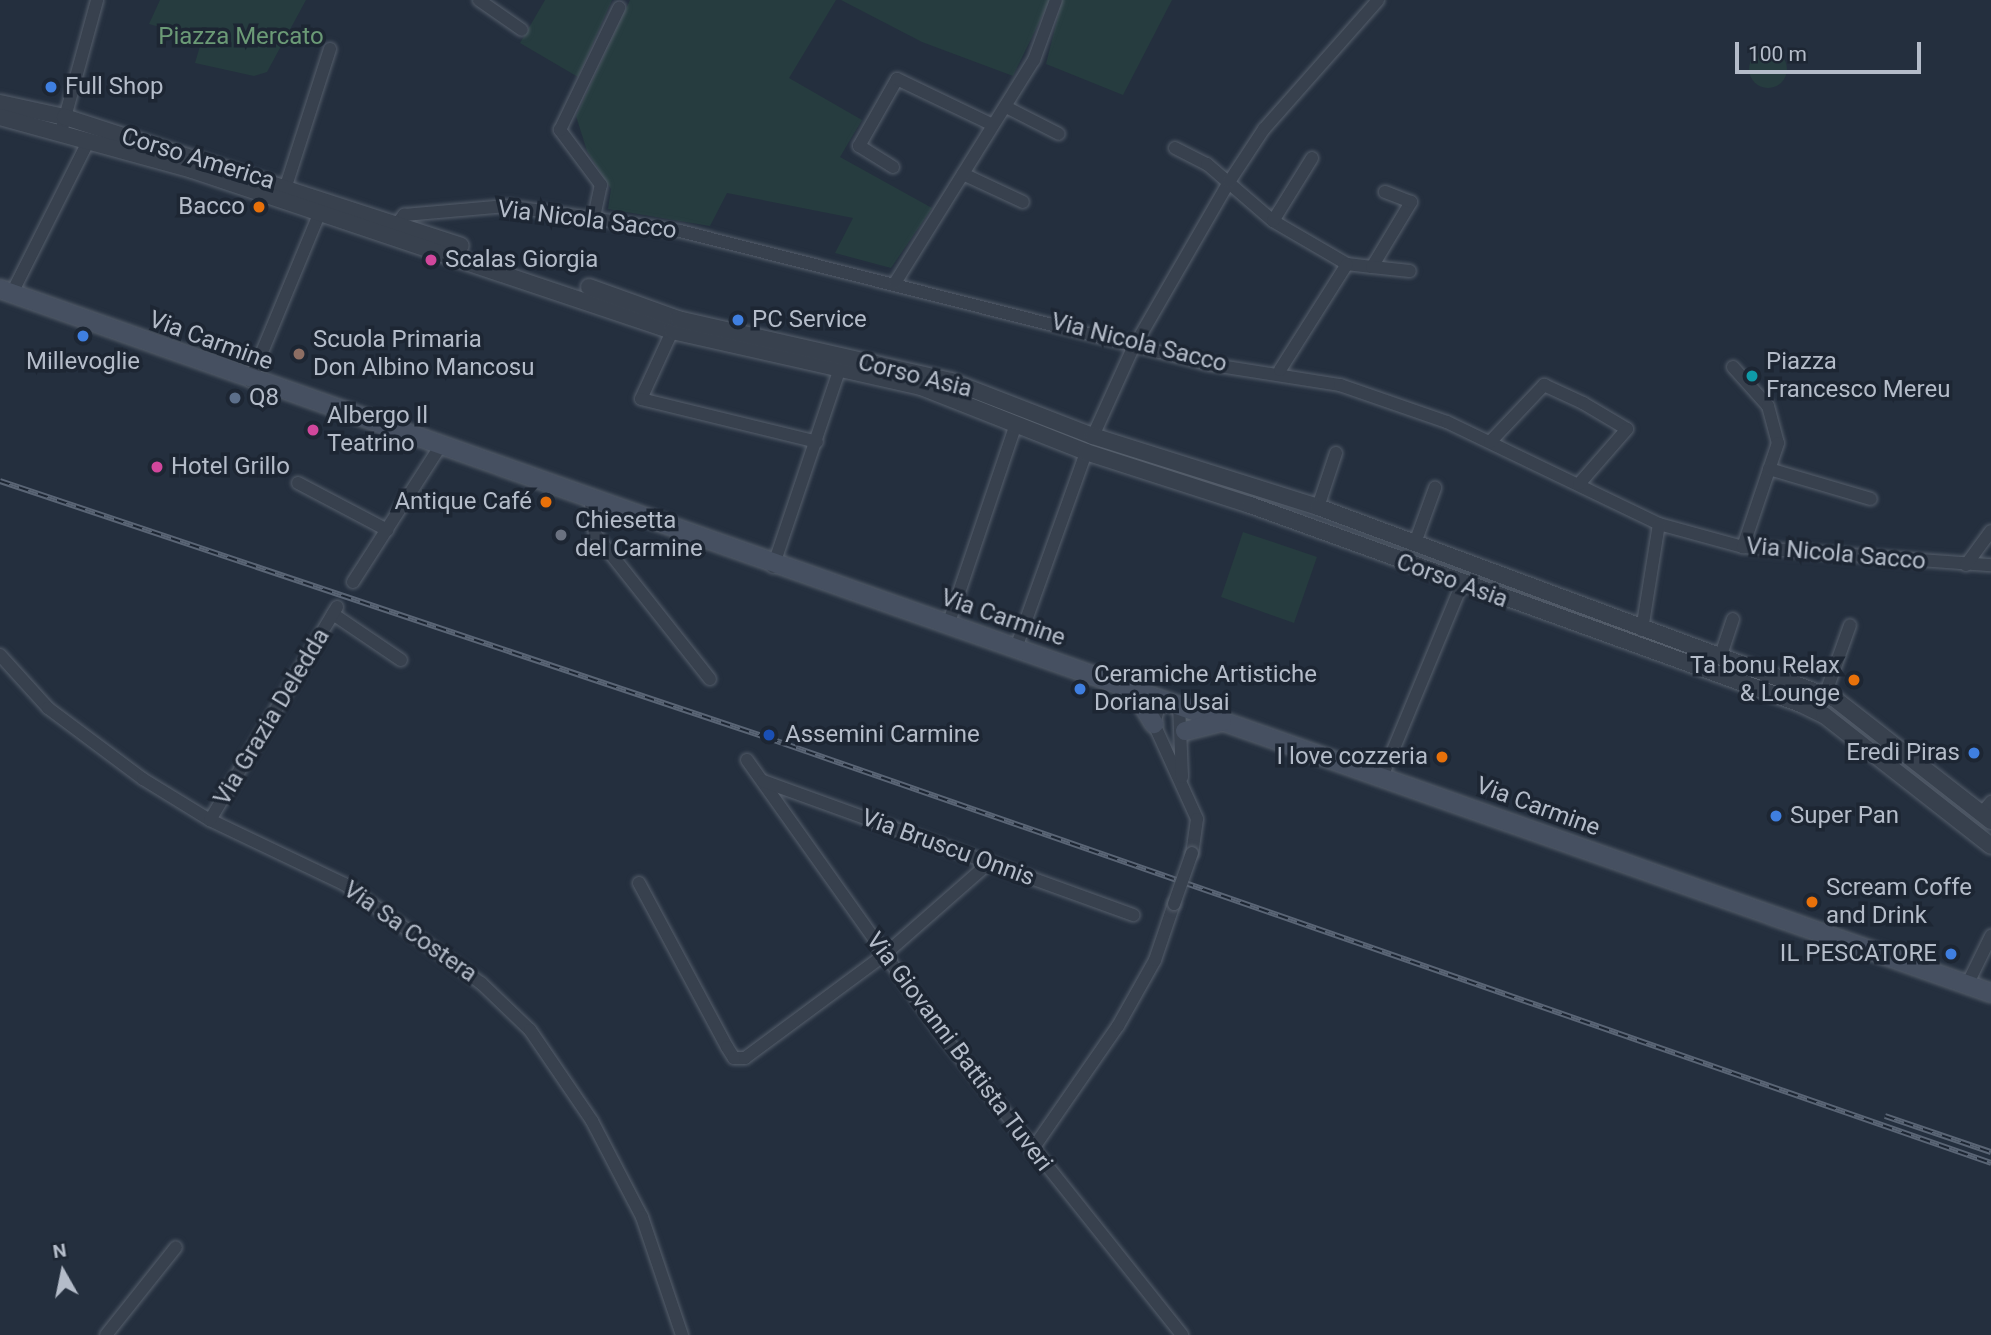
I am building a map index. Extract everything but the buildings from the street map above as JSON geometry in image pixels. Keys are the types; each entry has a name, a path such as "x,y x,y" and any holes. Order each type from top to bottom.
{"main road":[{"name":"Via Carmine","path":"6,291 591,503 1133,688 1991,993"},
{"path":"1133,688 1154,724"},
{"path":"1185,731 1227,722"}],"street":[{"path":"63,124 97,0"},
{"path":"479,0 522,30"},
{"path":"895,283 1034,60 1056,0"},
{"path":"1093,436 1137,342 1229,182 1264,130 1378,0"},
{"path":"594,218 601,185 560,130 619,8"},
{"path":"286,186 330,49"},
{"path":"893,167 859,146 897,79 993,125"},
{"name":"Corso America","path":"0,103 63,124 286,186 393,229 675,325 841,364"},
{"path":"1006,107 1059,134"},
{"name":"Corso America","path":"0,117 63,124 89,140 320,212 393,229"},
{"path":"6,291 89,140"},
{"path":"1175,148 1229,182 1273,221 1347,264 1410,271"},
{"path":"1273,221 1312,158"},
{"path":"963,174 1023,202"},
{"path":"1372,267 1411,202 1385,192"},
{"name":"Via Nicola Sacco","path":"393,229 426,210 507,206 680,231 1137,342 1207,364 1280,370 1339,384 1490,442 1659,524 1742,547 1991,565"},
{"path":"250,381 320,212"},
{"path":"1280,370 1347,264"},
{"path":"675,325 641,399 817,442"},
{"path":"773,567 841,364"},
{"name":"Corso Asia","path":"841,364 921,387 1086,452 1801,704 1991,846"},
{"name":"Corso Asia","path":"841,364 951,381 1093,436 1318,507 1642,630 1825,695 1852,709 1905,755 1988,812"},
{"path":"1733,367 1773,416 1778,443 1742,547"},
{"path":"1490,442 1544,385 1583,403 1627,429 1578,484"},
{"path":"948,625 1016,424"},
{"path":"353,582 439,448"},
{"path":"1016,648 1086,452"},
{"path":"1318,507 1336,453"},
{"path":"1769,469 1871,499"},
{"path":"298,483 387,530"},
{"path":"1415,543 1435,488"},
{"path":"591,503 595,534 710,679"},
{"path":"1642,630 1659,524"},
{"path":"1966,565 1991,531"},
{"path":"1382,777 1462,584"},
{"name":"Via Grazia Deledda","path":"210,820 335,610 401,660"},
{"path":"1720,658 1733,619"},
{"path":"1825,695 1850,625"},
{"name":"Via Sa Costera","path":"0,655 48,708 210,820 344,884 481,983 530,1030 592,1121 642,1217 682,1335"},
{"path":"1032,1150 1118,1026 1155,960 1192,853 1198,819 1183,781 1154,724 1161,699"},
{"path":"1179,705 1185,731 1183,781"},
{"path":"1892,770 1905,755"},
{"name":"Via Giovanni Battista Tuveri","path":"747,760 883,956 1032,1150 1182,1335"},
{"name":"Via Bruscu Onnis","path":"763,781 1133,915"},
{"path":"639,883 734,1058 745,1058 883,956 989,863"},
{"path":"1967,985 1991,936"},
{"path":"106,1335 176,1247"}],"green space":[{"name":"Piazza Mercato","path":"160,0 306,0 267,72 254,76 195,63 202,39 149,24"},
{"path":"545,0 612,0 578,77 520,43"},
{"path":"630,0 836,0 789,78 862,120 840,157 932,208 891,268 835,253 853,218 727,193 710,226 608,209 611,189 587,151 576,116"},
{"path":"841,0 1050,0 1013,76 922,42"},
{"path":"1062,0 1172,0 1123,95 1046,64"},
{"path":"1768,50 1782,55 1787,69 1782,83 1768,88 1754,83 1749,69 1754,55"},
{"path":"1243,532 1317,557 1294,623 1221,597"}],"railway":[{"path":"0,481 768,738 1991,1163"},
{"path":"1885,1116 1991,1152"}],"place":[{"name":"Full Shop","path":"51,87"},
{"name":"Bacco","path":"259,207"},
{"name":"Scalas Giorgia","path":"431,260"},
{"name":"PC Service","path":"738,320"},
{"name":"Millevoglie","path":"83,336"},
{"name":"Scuola Primaria Don Albino Mancosu","path":"299,354"},
{"name":"Piazza Francesco Mereu","path":"1752,376"},
{"name":"Q8","path":"235,398"},
{"name":"Albergo Il Teatrino","path":"313,430"},
{"name":"Hotel Grillo","path":"157,467"},
{"name":"Antique Café","path":"546,502"},
{"name":"Chiesetta del Carmine","path":"561,535"},
{"name":"Ta bonu Relax & Lounge","path":"1854,680"},
{"name":"Ceramiche Artistiche Doriana Usai","path":"1080,689"},
{"name":"Assemini Carmine","path":"769,735"},
{"name":"Eredi Piras","path":"1974,753"},
{"name":"I love cozzeria","path":"1442,757"},
{"name":"Super Pan","path":"1776,816"},
{"name":"Scream Coffe and Drink","path":"1812,902"},
{"name":"IL PESCATORE","path":"1951,954"}]}
